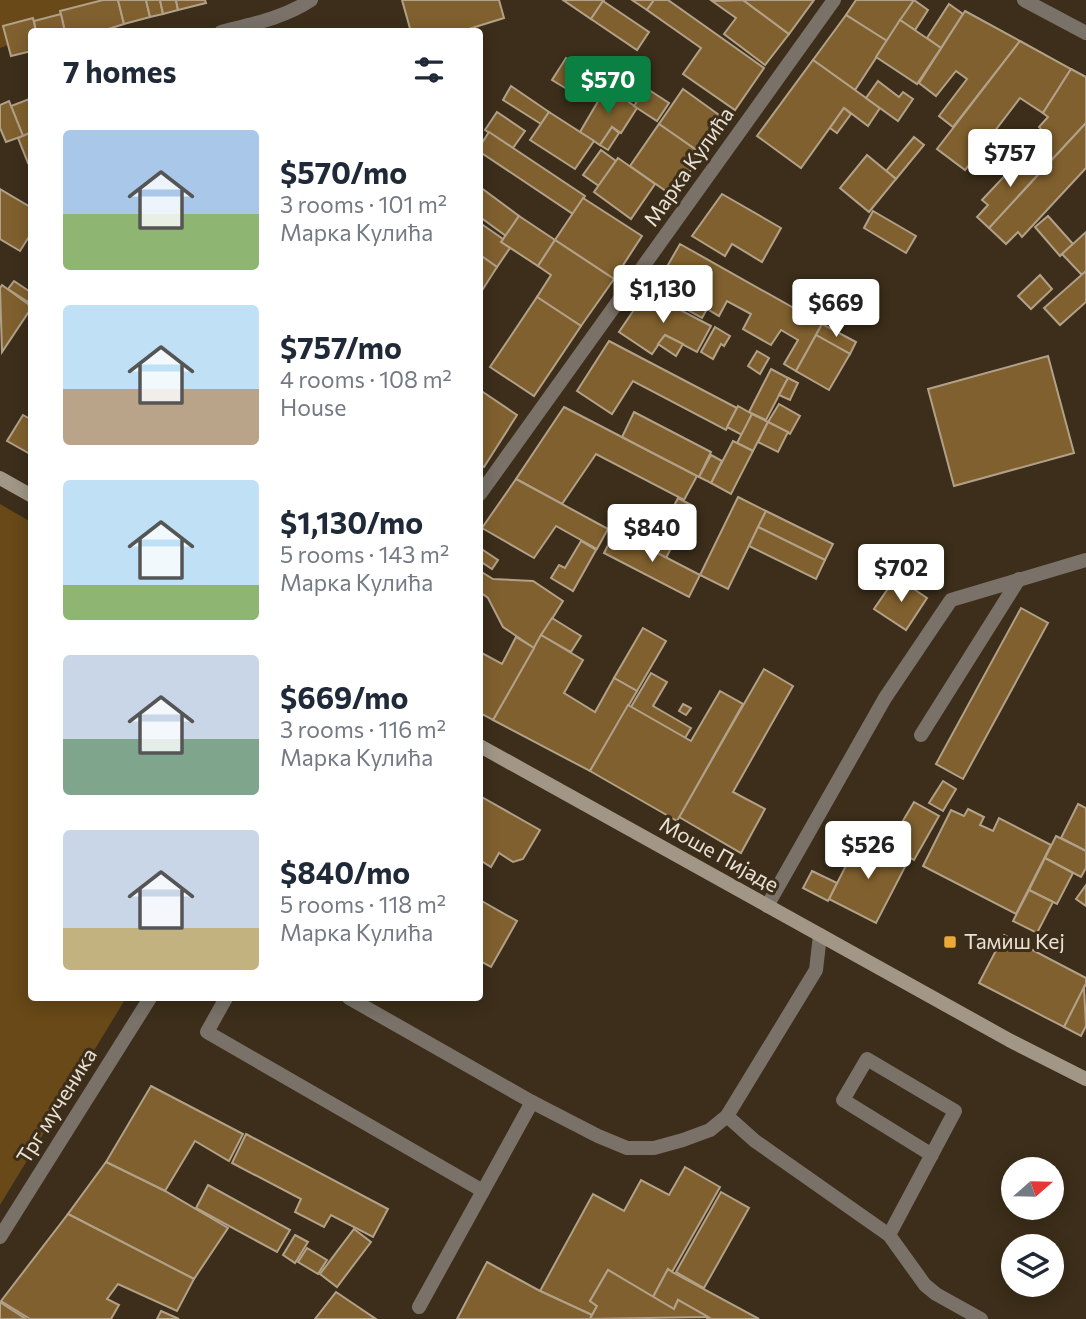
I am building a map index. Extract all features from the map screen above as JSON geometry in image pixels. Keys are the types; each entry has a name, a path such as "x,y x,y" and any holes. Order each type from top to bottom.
{"main road":[{"path":"0,478 28,494"},
{"name":"Моше Пијаде","path":"483,748 1009,1040 1086,1079"}],"street":[{"path":"252,28 276,25 310,0"},
{"name":"Марка Кулића","path":"483,490 834,0"},
{"path":"1024,0 1086,33"},
{"path":"767,906 885,698 951,600 1086,560"},
{"path":"921,735 1019,579"},
{"path":"354,1001 532,1102 598,1136 627,1148 654,1148 710,1130 727,1116 816,970 820,935"},
{"name":"Трг мученика","path":"0,1237 148,1001"},
{"path":"224,1001 206,1032 483,1191"},
{"path":"889,1235 956,1111 867,1059 843,1100 932,1155"},
{"path":"419,1307 532,1102"},
{"path":"727,1116 755,1142 889,1235 925,1285 954,1312 981,1319"}],"shaded area":[{"path":"0,0 114,0 54,28 28,28 28,38 0,48"},
{"path":"0,504 28,520 28,1001 124,1001 0,1205"}],"building":[{"path":"103,0 118,0 124,24 112,28 64,28 60,11"},
{"path":"118,0 146,0 150,17 124,24"},
{"path":"146,0 160,0 163,14 150,17"},
{"path":"160,0 176,0 178,10 163,14"},
{"path":"176,0 205,0 206,3 178,10"},
{"path":"402,0 499,0 504,18 472,28 410,28"},
{"path":"563,0 604,0 591,19"},
{"path":"632,0 654,0 647,10"},
{"path":"654,0 668,0 764,68 735,110 683,74 701,48 647,10"},
{"path":"743,0 789,34 765,65 724,34 736,18 712,1"},
{"path":"743,0 814,0 789,34"},
{"path":"856,0 914,0 887,41 846,15"},
{"path":"914,0 928,10 915,30 900,20"},
{"path":"603,1 649,32 637,50 591,19"},
{"path":"949,4 963,14 941,48 927,38"},
{"path":"965,11 1020,41 953,127 939,116 967,79 956,71 936,96 919,83"},
{"path":"61,14 64,28 35,28 34,21"},
{"path":"846,15 887,41 855,90 813,60"},
{"path":"33,18 35,28 28,28 28,52 11,56 3,26"},
{"path":"900,20 941,48 917,84 876,57"},
{"path":"1020,41 1071,69 1043,113 1020,98 965,170 937,149"},
{"path":"566,58 589,72 575,94 552,80"},
{"path":"813,60 880,108 868,126 844,108 801,168 757,136"},
{"path":"1071,69 1086,77 1086,123 1044,168 1027,152 1044,132 1039,127 1048,117 1043,113"},
{"path":"589,72 607,86 598,101 578,89"},
{"path":"878,81 899,97 903,92 913,99 898,121 866,98"},
{"path":"511,86 549,112 541,124 503,100"},
{"path":"607,86 637,108 621,133 612,127 600,145 580,132"},
{"path":"646,88 669,103 657,121 634,106"},
{"path":"683,89 726,120 702,154 659,124"},
{"path":"28,100 28,134 23,136 11,106"},
{"path":"9,101 23,136 6,142 0,128 0,105"},
{"path":"844,108 851,114 837,133 830,128"},
{"path":"497,112 525,131 513,148 485,130"},
{"path":"549,112 594,141 575,169 530,140"},
{"path":"1086,123 1086,168 1022,237 1018,232 1006,244 989,228"},
{"path":"659,124 702,154 673,196 630,166"},
{"path":"612,127 619,133 608,150 600,145"},
{"path":"489,132 585,196 573,214 483,154 483,141"},
{"path":"28,134 28,163 18,138"},
{"path":"914,137 924,145 896,179 886,171"},
{"path":"601,150 616,161 599,186 583,175"},
{"path":"1027,152 1044,168 989,228 977,217 988,205 982,200"},
{"path":"867,155 896,179 869,212 840,188"},
{"path":"618,158 655,184 631,219 594,192"},
{"path":"0,189 28,206 28,238 20,251 0,239"},
{"path":"483,189 519,216 506,236 483,219"},
{"path":"722,194 781,228 762,262 732,244 725,256 692,236"},
{"path":"583,198 642,236 614,279 555,240"},
{"path":"873,211 916,236 906,253 864,228"},
{"path":"519,216 555,240 538,266 501,242"},
{"path":"1048,216 1073,244 1060,256 1035,227"},
{"path":"483,225 503,239 501,242 510,248 497,267 483,257"},
{"path":"1086,232 1086,271 1082,275 1062,254"},
{"path":"555,240 614,279 581,326 537,297 551,275 538,266"},
{"path":"680,244 822,324 796,371 784,364 798,340 781,330 771,345 743,329 751,314 727,301 719,316 707,309 702,318 653,291"},
{"path":"483,257 497,267 483,289"},
{"path":"1086,271 1086,302 1060,325 1044,308"},
{"path":"1040,275 1052,289 1031,309 1018,296"},
{"path":"14,281 28,290 28,302 8,289"},
{"path":"2,285 28,304 28,313 2,352"},
{"path":"646,292 711,326 697,352 665,335 652,354 619,332"},
{"path":"537,297 581,326 534,396 490,367"},
{"path":"822,324 856,342 850,354 816,335"},
{"path":"715,327 730,336 724,346 721,344 713,359 701,352"},
{"path":"665,335 683,344 676,356 658,344"},
{"path":"816,335 850,354 829,390 796,371"},
{"path":"609,341 737,408 726,430 633,381 612,414 577,391"},
{"path":"757,351 769,358 760,374 748,366"},
{"path":"1048,356 1074,453 954,486 928,389"},
{"path":"771,369 788,378 766,420 749,412"},
{"path":"788,378 798,383 790,400 779,395"},
{"path":"483,392 517,415 483,466"},
{"path":"779,404 800,416 790,434 768,422"},
{"path":"738,406 752,414 742,435 727,427"},
{"path":"564,407 697,476 684,500 596,454 562,504 516,479"},
{"path":"634,412 711,452 699,477 622,437"},
{"path":"752,414 768,422 753,451 737,443"},
{"path":"23,415 28,418 28,453 7,441"},
{"path":"768,422 788,432 778,452 758,442"},
{"path":"733,441 753,451 731,494 711,483"},
{"path":"711,455 722,461 711,483 699,477"},
{"path":"516,479 608,529 597,549 556,526 534,558 483,527"},
{"path":"738,497 766,511 728,589 700,575"},
{"path":"678,498 693,506 666,558 627,537 637,518 661,531"},
{"path":"766,511 833,544 825,560 758,527"},
{"path":"758,527 825,560 816,579 749,546"},
{"path":"615,531 700,575 689,597 604,553"},
{"path":"581,541 596,550 573,591 551,578 559,565 565,568"},
{"path":"483,550 498,560 492,569 483,563"},
{"path":"483,573 493,579 533,581 563,601 534,648 503,627 488,598 483,594"},
{"path":"896,577 927,598 906,630 874,609"},
{"path":"1021,608 1048,623 963,779 936,764"},
{"path":"552,618 581,636 571,652 541,635"},
{"path":"643,628 666,641 637,691 614,678"},
{"path":"541,635 583,660 564,693 595,712 614,678 637,691 590,771 493,720"},
{"path":"516,637 534,648 493,720 483,715 483,654 502,664"},
{"path":"764,669 793,686 733,792 765,809 741,853 679,817"},
{"path":"651,673 667,682 653,706 691,728 685,738 631,707"},
{"path":"720,691 743,704 677,821 590,771 628,705 691,741"},
{"path":"683,704 691,708 686,715 679,711"},
{"path":"943,781 956,789 943,811 929,803"},
{"path":"483,798 540,830 523,859 513,862 499,853 491,867 483,862"},
{"path":"914,802 939,816 914,860 888,846"},
{"path":"1078,804 1086,808 1086,851 1061,838"},
{"path":"968,809 984,817 980,825 993,831 999,818 1051,845 1016,914 923,866 951,810 964,816"},
{"path":"1056,836 1086,851 1086,868 1081,877 1045,858"},
{"path":"860,838 907,863 876,923 829,899"},
{"path":"1045,858 1073,873 1057,904 1029,890"},
{"path":"812,871 837,883 828,901 803,888"},
{"path":"1086,885 1086,906 1076,899"},
{"path":"1029,890 1053,902 1037,933 1013,921"},
{"path":"483,902 517,921 491,967 483,963"},
{"path":"1004,935 1086,978 1086,984 1064,1027 979,983"},
{"path":"1084,987 1086,1026 1081,1036 1064,1027"},
{"path":"151,1086 243,1134 229,1161 195,1141 165,1191 106,1162"},
{"path":"246,1134 388,1209 373,1237 331,1215 324,1227 295,1212 301,1199 232,1163"},
{"path":"106,1162 165,1191 228,1228 194,1279 68,1214"},
{"path":"685,1167 720,1187 672,1272 668,1269 653,1297 608,1270 590,1301 597,1306 592,1315 540,1291 593,1194 624,1211 641,1180 669,1195"},
{"path":"208,1185 290,1230 277,1252 196,1208"},
{"path":"721,1192 749,1208 704,1288 676,1272"},
{"path":"68,1214 194,1279 177,1311 118,1284 107,1299 119,1305 111,1319 30,1319 1,1301"},
{"path":"354,1229 371,1242 337,1287 320,1274"},
{"path":"295,1235 308,1242 295,1263 283,1255"},
{"path":"307,1248 327,1260 318,1274 298,1262"},
{"path":"487,1262 592,1315 590,1319 457,1319"},
{"path":"668,1269 759,1319 707,1319 708,1317 678,1300 674,1309 653,1297"},
{"path":"608,1270 674,1309 678,1300 708,1317 590,1319 597,1306 590,1301"},
{"path":"336,1292 376,1319 315,1319"},
{"path":"0,1302 26,1319 0,1319"},
{"path":"161,1311 179,1319 157,1319"}],"place":[{"name":"Тамиш Кеј","path":"950,942"}]}
